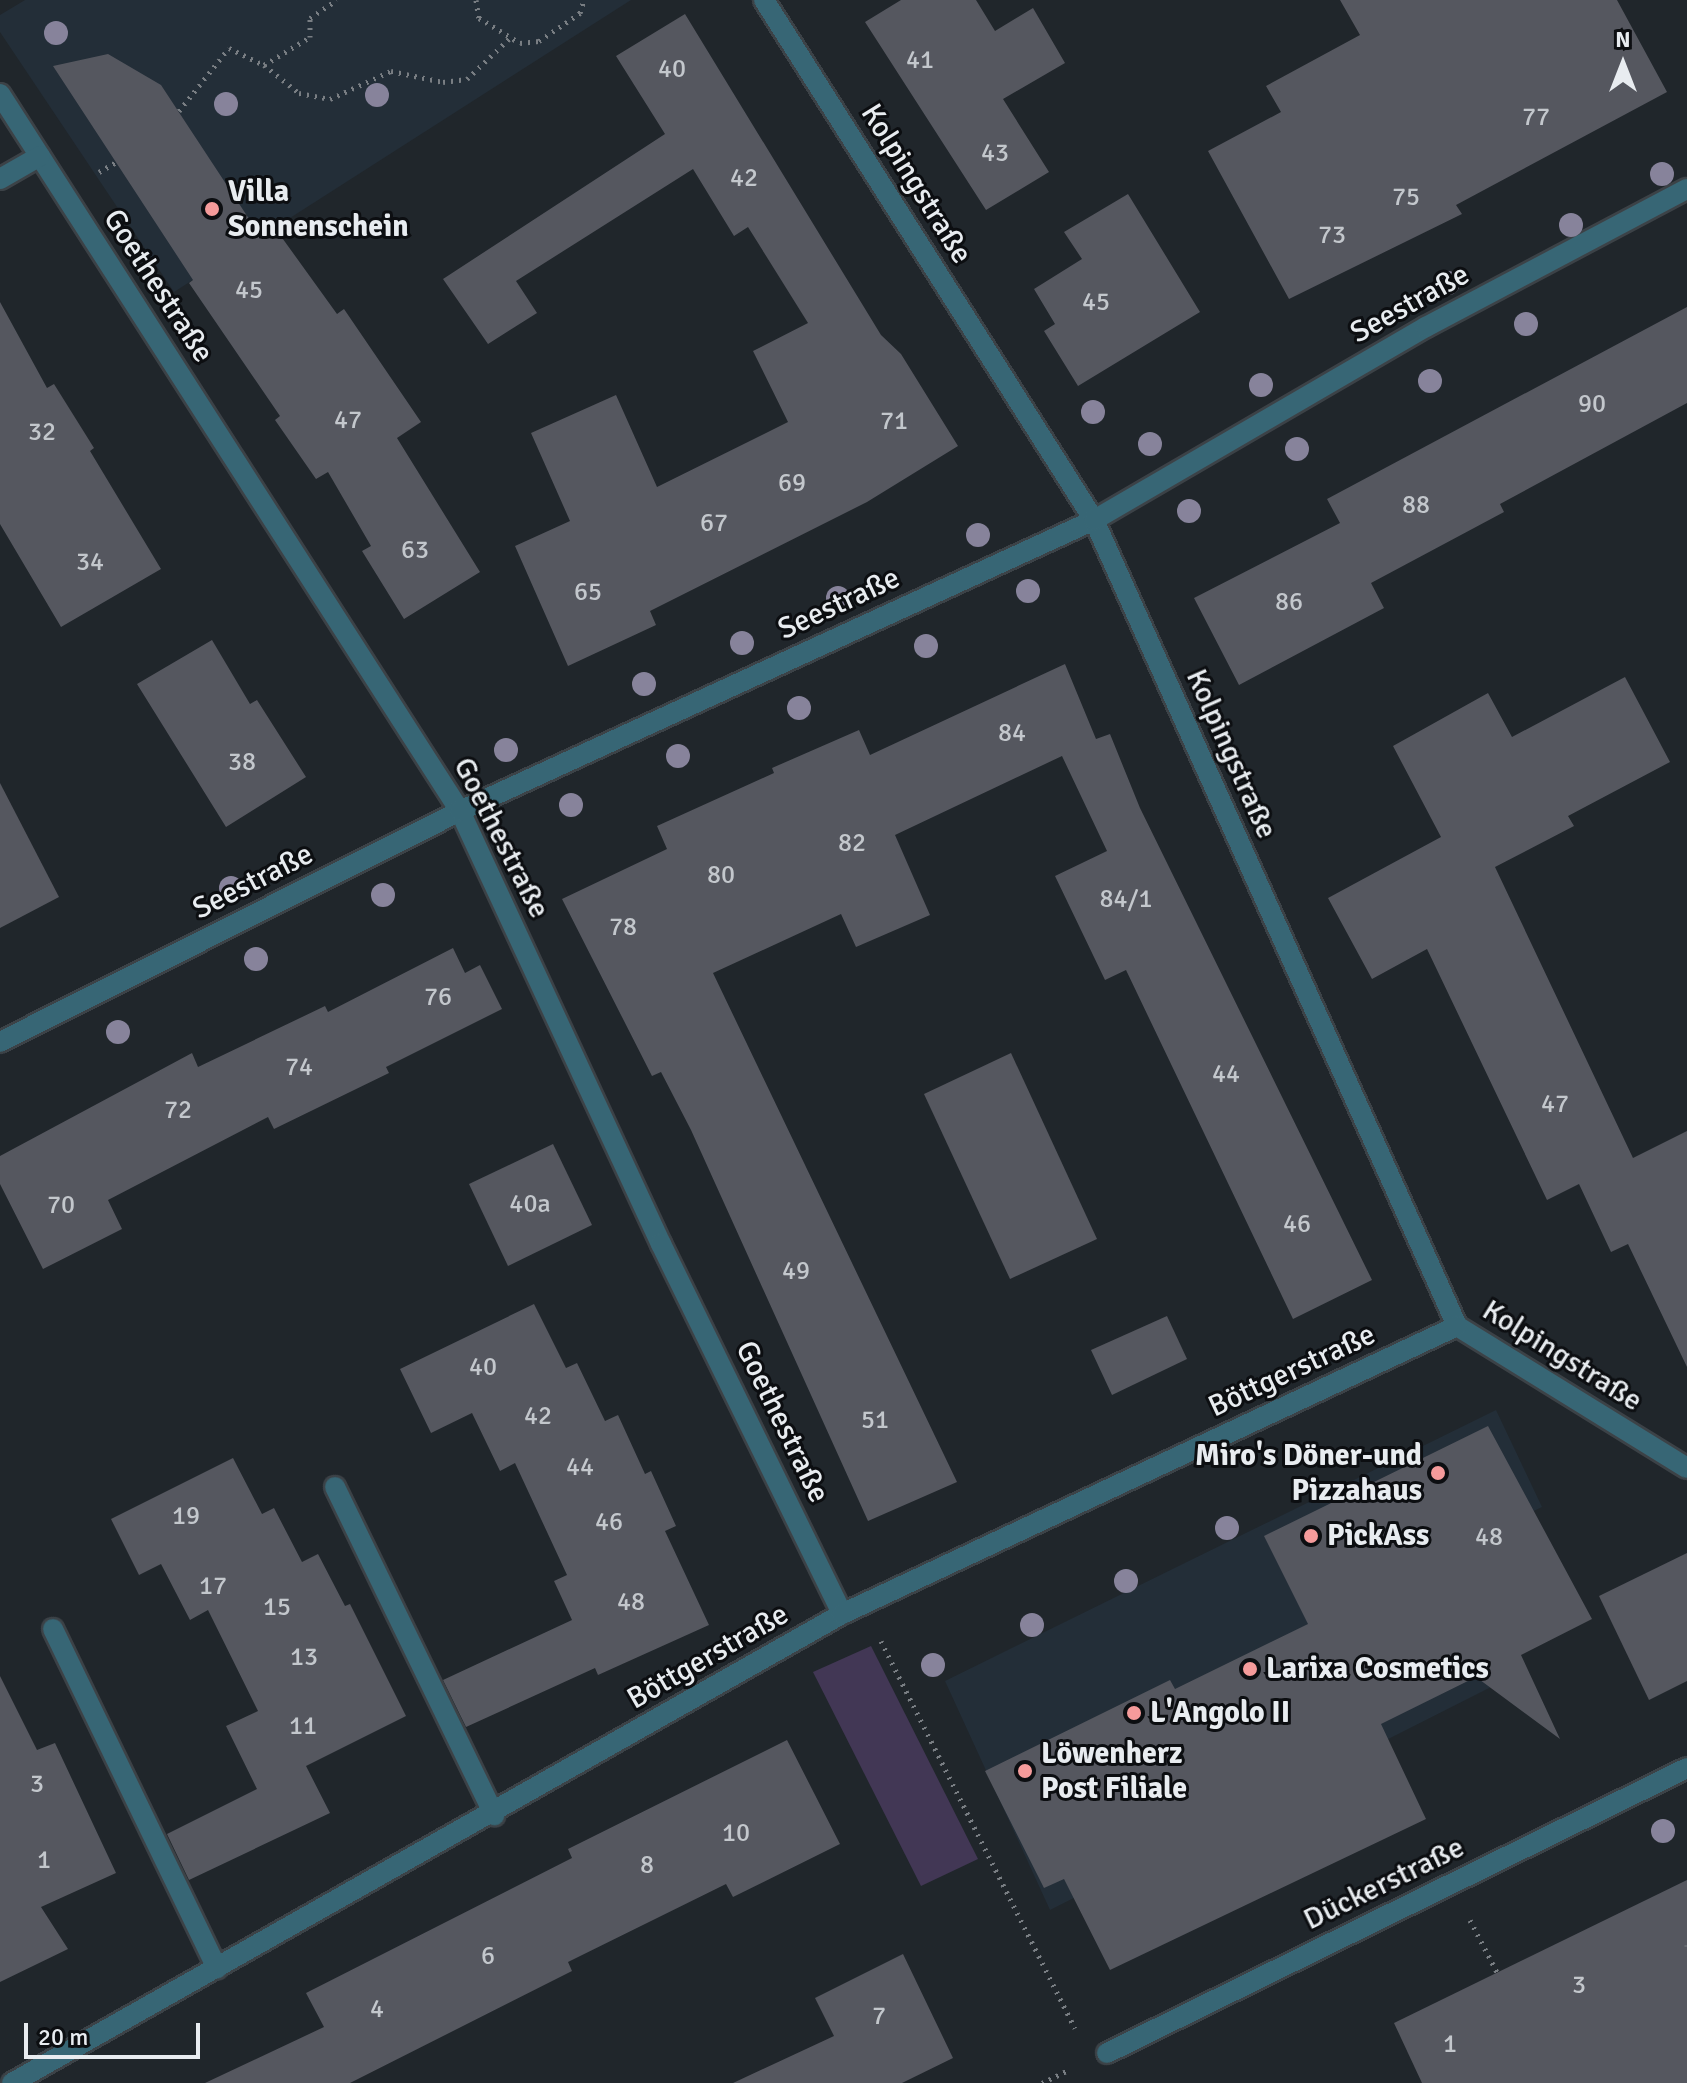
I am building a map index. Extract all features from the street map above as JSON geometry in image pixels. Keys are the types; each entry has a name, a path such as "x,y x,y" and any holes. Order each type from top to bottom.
{"street":[{"name":"Kolpingstraße","path":"764,0 1094,520 1457,1326 1687,1468"},
{"name":"Goethestraße","path":"0,94 460,811 661,1244 842,1614"},
{"path":"0,179 40,156"},
{"name":"Seestraße","path":"0,1042 460,811 1094,520 1426,327 1687,189"},
{"name":"Böttgerstraße","path":"12,2083 494,1815 842,1614 1457,1326"},
{"path":"335,1487 494,1815"},
{"path":"53,1629 217,1969"},
{"name":"Dückerstraße","path":"1107,2053 1687,1768"}],"path":[{"path":"264,65 310,37 310,18 337,0"},
{"path":"476,0 479,18 520,43 539,41 580,13 584,0"},
{"path":"179,111 229,48 264,65 299,93 330,99 391,71 443,82 467,79 511,37"},
{"path":"842,1614 878,1636 1078,2033"},
{"path":"1452,1885 1497,1972"},
{"path":"1042,2083 1080,2064"}],"shaded area":[{"name":"Villa Sonnenschein","path":"25,0 631,0 174,292 0,32 0,15"},
{"path":"1496,1410 1542,1507 1436,1557 1499,1683 1050,1910 945,1681"},
{"path":"871,1646 978,1859 921,1886 813,1672"}],"building":[{"path":"901,0 976,0 995,31 1033,8 1065,63 1003,99 1049,172 986,210 865,22"},
{"path":"1340,0 1617,0 1667,92 1456,205 1462,214 1289,299 1208,151 1281,112 1266,86 1360,35"},
{"path":"685,14 881,335 901,354 958,446 867,502 650,611 656,625 568,666 515,546 570,521 531,433 616,395 657,487 788,422 753,351 808,323 748,227 734,236 693,169 516,281 537,313 488,344 443,279 665,134 616,56"},
{"path":"108,54 161,85 261,237 275,228 337,314 344,309 421,422 397,438 480,572 404,619 362,551 371,546 328,472 316,479 275,420 280,416 189,283 193,280 53,66"},
{"path":"1128,194 1200,312 1078,386 1044,331 1055,324 1034,289 1082,259 1064,232"},
{"path":"0,302 47,388 54,384 94,448 90,451 161,569 61,627 0,524"},
{"path":"1687,307 1687,403 1500,504 1504,512 1371,583 1384,608 1239,685 1194,598 1340,523 1327,499"},
{"path":"212,640 250,704 257,700 306,777 226,827 137,684"},
{"path":"1065,664 1096,739 1110,734 1140,808 1372,1280 1293,1319 1126,970 1105,980 1055,876 1107,851 1062,756 895,835 930,915 856,947 841,914 713,973 957,1482 868,1521 691,1130 661,1072 652,1076 562,899 667,849 657,826 774,773 772,768 859,730 870,755"},
{"path":"1625,677 1670,762 1568,816 1574,826 1495,867 1633,1158 1687,1131 1687,1367 1628,1244 1611,1252 1579,1184 1547,1200 1427,949 1372,979 1328,898 1441,837 1393,746 1488,693 1512,737"},
{"path":"0,783 59,897 0,928"},
{"path":"453,948 465,973 480,965 502,1009 386,1067 389,1073 274,1129 268,1117 108,1200 122,1229 43,1269 0,1184 0,1156 192,1053 198,1067 325,1006 328,1012"},
{"path":"1011,1053 1097,1239 1010,1279 924,1094"},
{"path":"553,1144 592,1225 508,1266 469,1184"},
{"path":"534,1304 566,1368 577,1363 605,1421 618,1415 645,1474 651,1471 676,1526 665,1531 709,1625 598,1675 595,1668 466,1727 443,1680 572,1620 554,1581 567,1575 515,1463 500,1471 472,1413 431,1433 400,1369"},
{"path":"1167,1316 1187,1359 1112,1395 1091,1350"},
{"path":"1488,1426 1592,1619 1521,1655 1560,1739 1476,1677 1381,1724 1426,1819 1110,1970 1064,1879 1044,1888 985,1771 1170,1680 1175,1689 1308,1624 1264,1536"},
{"path":"233,1458 262,1514 274,1508 302,1562 318,1554 345,1606 350,1604 406,1716 306,1766 330,1813 189,1880 167,1834 257,1789 226,1726 258,1711 208,1610 190,1620 161,1564 139,1575 111,1519"},
{"path":"1687,1553 1687,1681 1649,1700 1599,1596"},
{"path":"0,1676 37,1750 55,1743 116,1873 41,1907 68,1949 0,1982"},
{"path":"787,1740 840,1844 733,1897 726,1884 568,1962 572,1971 350,2083 205,2083 324,2027 306,1993 572,1858 568,1849"},
{"path":"1687,1880 1687,2083 1422,2083 1394,2023"},
{"path":"903,1954 953,2058 902,2083 733,2083 834,2036 815,1998"}],"place":[{"name":"Villa Sonnenschein","path":"212,209"},
{"name":"Miro's Döner-und Pizzahaus","path":"1438,1473"},
{"name":"PickAss","path":"1311,1536"},
{"name":"Larixa Cosmetics","path":"1250,1669"},
{"name":"L'Angolo II","path":"1134,1713"},
{"name":"Löwenherz Post Filiale","path":"1025,1771"}]}
